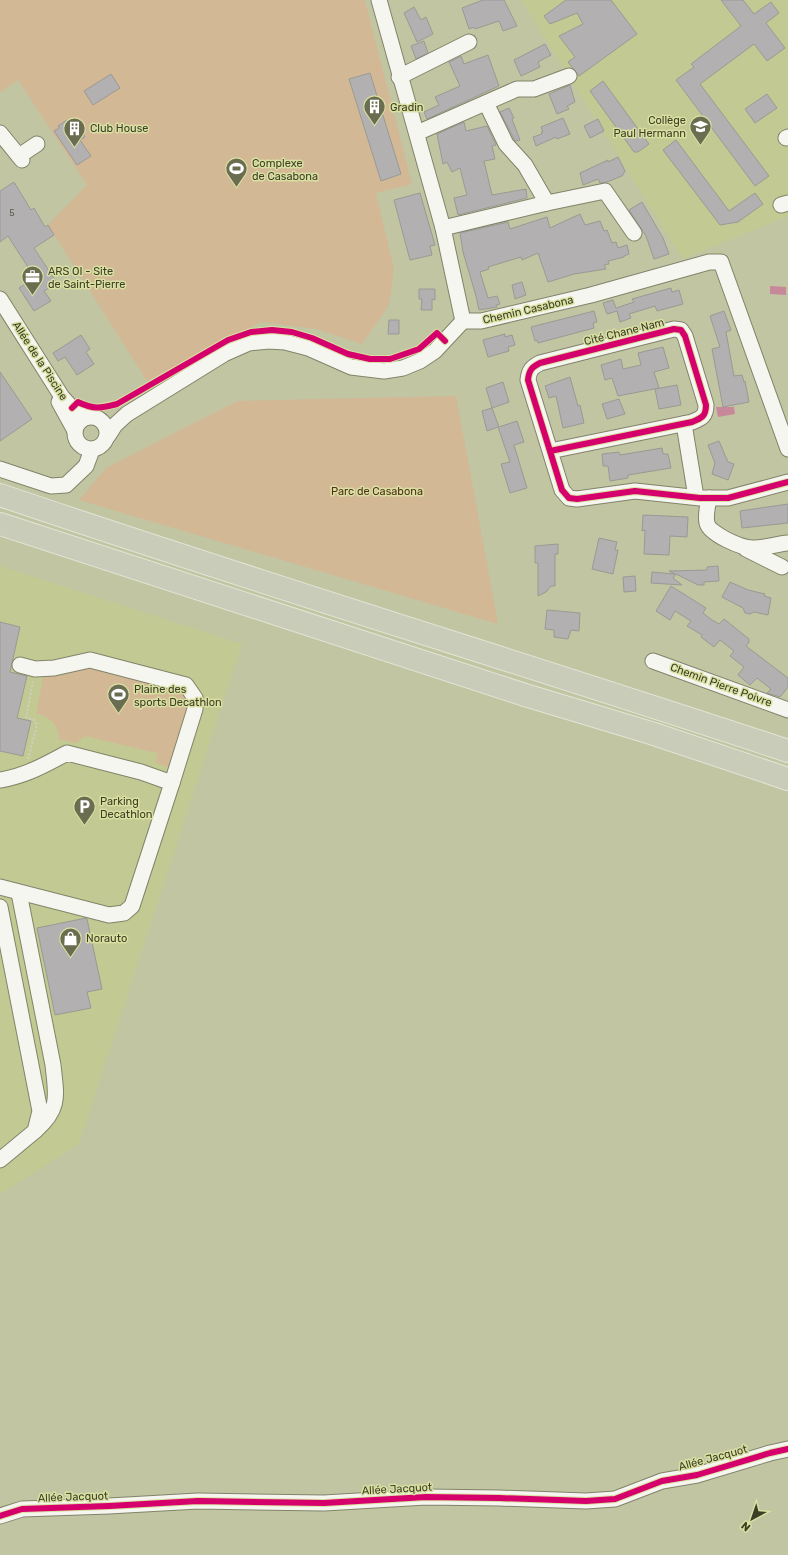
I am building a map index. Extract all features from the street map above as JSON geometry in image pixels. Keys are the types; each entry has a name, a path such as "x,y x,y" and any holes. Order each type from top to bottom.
{"highway":[{"path":"0,480 21,488 142,543"},
{"path":"0,495 142,543 788,751"},
{"path":"0,524 525,695 651,733 788,779"}],"street":[{"path":"0,469 51,486 66,485 76,475 76,461 87,448 103,446 115,425 127,414 224,354 249,343 269,341 285,342 308,348 351,367 384,371 403,368 420,361 435,351 463,321 443,228 417,133 399,77 379,0"},
{"path":"399,77 469,42"},
{"path":"417,133 517,89 534,89 569,76"},
{"path":"486,103 506,144 525,165 547,203"},
{"path":"0,133 20,158 38,144"},
{"path":"443,228 547,203 605,191 634,233"},
{"name":"Chemin Casabona","path":"463,321 481,321 591,295 709,262 721,262 788,449"},
{"name":"Allée de la Piscine","path":"0,300 62,397 72,408 85,418"},
{"name":"Allée de la Piscine","path":"0,309 66,414 75,432"},
{"name":"Cité Chane Nam","path":"550,451 684,424 701,418 706,413 706,405 685,336 681,330 674,329 533,366 529,372 528,380 562,490 569,498 577,499 635,491 728,498 788,482"},
{"path":"87,448 75,437 75,432 80,421 90,417 101,420 127,414"},
{"path":"101,420 108,430 108,436"},
{"path":"684,424 707,523 711,530 782,567"},
{"path":"743,547 753,548 788,543"},
{"path":"0,887 109,915 124,913 132,906 195,709 195,698 186,685 90,660 54,668 35,669 20,666"},
{"name":"Chemin Pierre Poivre","path":"653,661 788,710"},
{"path":"0,780 16,778 67,753 141,772 172,783"},
{"path":"0,1160 36,1131 45,1122 54,1109 55,1093 53,1065 19,893"},
{"path":"0,907 40,1110 36,1131"},
{"name":"Allée Jacquot","path":"0,1516 22,1509 198,1501 324,1503 426,1497 586,1501 615,1499 662,1481 697,1475 788,1449"}],"path":[{"path":"32,771 28,759 37,725 34,720 26,717 35,669"}],"shaded area":[{"name":"Collège Paul Hermann","path":"521,0 788,0 788,216 683,259"},
{"path":"770,286 786,287 786,295 770,294"},
{"path":"716,407 734,407 735,414 718,417"},
{"path":"0,566 242,644 79,1144 0,1194"}],"green space":[{"name":"Complexe de Casabona","path":"0,0 365,0 412,184 376,193 394,269 389,305 362,344 316,329 261,322 147,381 48,225 87,185 18,80 0,93"},
{"name":"Parc de Casabona","path":"456,396 498,624 79,500 106,468 237,401"},
{"name":"Plaine des sports Decathlon","path":"82,665 193,689 172,768 156,763 157,753 85,736 76,743 59,739 59,734 52,722 45,716 36,714 44,673"}],"building":[{"path":"483,0 504,0 517,26 503,31 499,21 475,29 474,27 469,29 462,8"},
{"path":"566,0 611,0 637,34 579,76 568,62 575,57 559,36 583,24 577,13 550,24 544,16"},
{"path":"721,0 743,0 754,14 771,2 779,13 766,23 785,48 767,61 754,44 700,84 769,176 755,186 676,80 694,67 691,64 741,26"},
{"path":"414,7 421,20 426,17 433,34 417,42 404,13"},
{"path":"424,41 428,53 416,59 411,46"},
{"path":"545,44 551,55 538,62 540,67 521,76 514,60"},
{"path":"488,55 499,86 427,119 424,112 439,105 435,97 460,86 449,62 461,56 464,64"},
{"name":"Gradin","path":"370,73 401,174 381,181 349,79"},
{"path":"111,74 120,88 93,105 84,91"},
{"path":"603,81 649,144 638,152 634,152 590,91"},
{"path":"570,85 575,102 567,106 569,109 557,114 549,94"},
{"path":"767,94 777,108 755,123 745,109"},
{"path":"509,108 514,118 512,119 520,140 515,141 500,112"},
{"path":"563,118 570,134 557,139 556,137 536,146 533,137 542,134 541,132 543,132 541,127"},
{"path":"598,119 604,131 590,138 584,126"},
{"name":"Club House","path":"67,120 72,127 77,124 85,137 80,140 91,156 77,165 54,131 59,128 58,126"},
{"path":"464,122 466,131 487,126 496,145 492,146 495,159 484,161 492,195 526,189 527,198 458,215 454,198 467,195 460,168 452,172 447,162 443,164 437,134"},
{"path":"676,140 729,211 755,193 763,204 738,222 720,225 663,150"},
{"path":"618,157 625,171 622,176 600,183 598,179 583,185 580,173"},
{"path":"14,182 31,210 34,208 45,227 48,225 54,235 34,248 57,283 44,291 51,301 34,311 19,288 35,278 8,236 0,242 0,191"},
{"path":"420,193 435,245 430,246 432,255 410,260 394,200"},
{"path":"642,202 663,238 669,254 654,259 646,236 629,210"},
{"path":"580,214 585,225 600,221 604,231 607,230 612,243 616,242 618,248 627,245 629,254 624,257 608,261 609,264 604,265 606,269 574,274 548,282 538,253 522,260 521,257 488,267 489,269 480,272 488,298 497,296 500,304 496,305 497,307 479,310 463,252 460,233 508,222 510,229 547,217 550,228"},
{"path":"522,282 526,295 515,299 512,285"},
{"path":"671,288 672,292 679,290 683,304 657,311 655,306 629,314 631,318 620,322 617,311 607,314 603,303 613,300 616,308 634,302 632,299"},
{"path":"419,289 435,289 435,300 432,299 432,310 421,310 422,299 419,299"},
{"path":"594,311 597,322 593,323 594,328 538,343 537,340 535,341 531,327"},
{"path":"724,311 731,330 726,332 734,376 742,375 744,382 745,381 749,402 723,407 712,349 720,347 710,316"},
{"path":"389,320 399,320 399,334 388,334"},
{"path":"505,334 505,337 512,335 515,345 508,347 509,351 488,357 483,340"},
{"path":"81,335 90,349 86,352 94,364 77,375 65,357 58,361 53,353"},
{"path":"663,347 669,368 654,372 659,388 618,396 612,378 605,380 601,365 621,359 623,369 641,365 638,353"},
{"path":"0,372 32,419 0,441"},
{"path":"570,377 578,406 580,405 584,423 563,428 556,396 549,398 545,386"},
{"path":"503,382 509,402 492,408 486,388"},
{"path":"677,385 681,405 659,409 655,389"},
{"path":"619,399 625,414 607,419 602,404"},
{"path":"492,408 499,427 517,421 524,442 514,445 527,488 510,493 501,464 510,462 498,427 487,431 482,411"},
{"path":"719,441 728,462 734,464 728,480 712,474 715,463 708,445"},
{"path":"662,448 663,454 668,454 671,468 628,475 628,478 610,481 608,466 603,466 602,454 619,452 620,455"},
{"path":"788,504 788,523 742,528 740,511"},
{"path":"643,515 688,517 687,537 670,536 669,555 644,554 645,530 642,531"},
{"path":"599,538 617,542 615,550 618,550 613,574 592,569"},
{"path":"558,544 558,554 555,554 555,586 551,586 546,592 538,596 538,563 535,563 535,546"},
{"path":"718,566 719,581 704,582 704,585 698,585 676,574 673,578 682,585 651,583 652,572 675,574 669,571 707,570 707,567"},
{"path":"635,576 636,591 624,592 623,577"},
{"path":"730,582 748,590 765,594 764,596 771,598 768,615 754,612 750,614 745,613 743,608 722,597"},
{"path":"671,586 706,608 703,613 712,620 719,624 724,619 749,639 746,646 788,678 788,687 780,697 767,693 771,689 757,678 750,685 738,675 744,667 730,656 734,651 720,640 714,647 701,637 702,635 687,626 691,621 675,611 670,620 656,611"},
{"path":"547,610 580,613 579,631 571,630 568,639 554,637 554,630 545,629"},
{"path":"0,622 20,627 10,672 27,676 17,718 31,721 23,756 0,751"},
{"name":"Norauto","path":"86,918 102,989 87,992 91,1008 55,1015 37,928"}],"cycle path":[{"path":"550,451 692,422 703,416 706,405 685,336 681,330 674,329 540,363 531,369 528,380 562,490 569,498 577,499 635,491 700,498 728,498 788,482"},
{"path":"72,408 78,402 98,408 117,404 228,340 251,332 272,330 292,332 312,338 348,354 370,359 390,359 419,349 437,333 445,341"},
{"path":"0,1516 22,1509 198,1501 324,1503 426,1497 586,1501 615,1499 662,1481 697,1475 788,1449"}],"place":[{"name":"Gradin","path":"375,126"},
{"name":"Collège Paul Hermann","path":"701,146"},
{"name":"Club House","path":"75,148"},
{"name":"Complexe de Casabona","path":"237,188"},
{"name":"ARS OI - Site de Saint-Pierre","path":"32,296"},
{"name":"Plaine des sports Decathlon","path":"118,714"},
{"name":"Parking Decathlon","path":"85,826"},
{"name":"Norauto","path":"70,958"}]}
